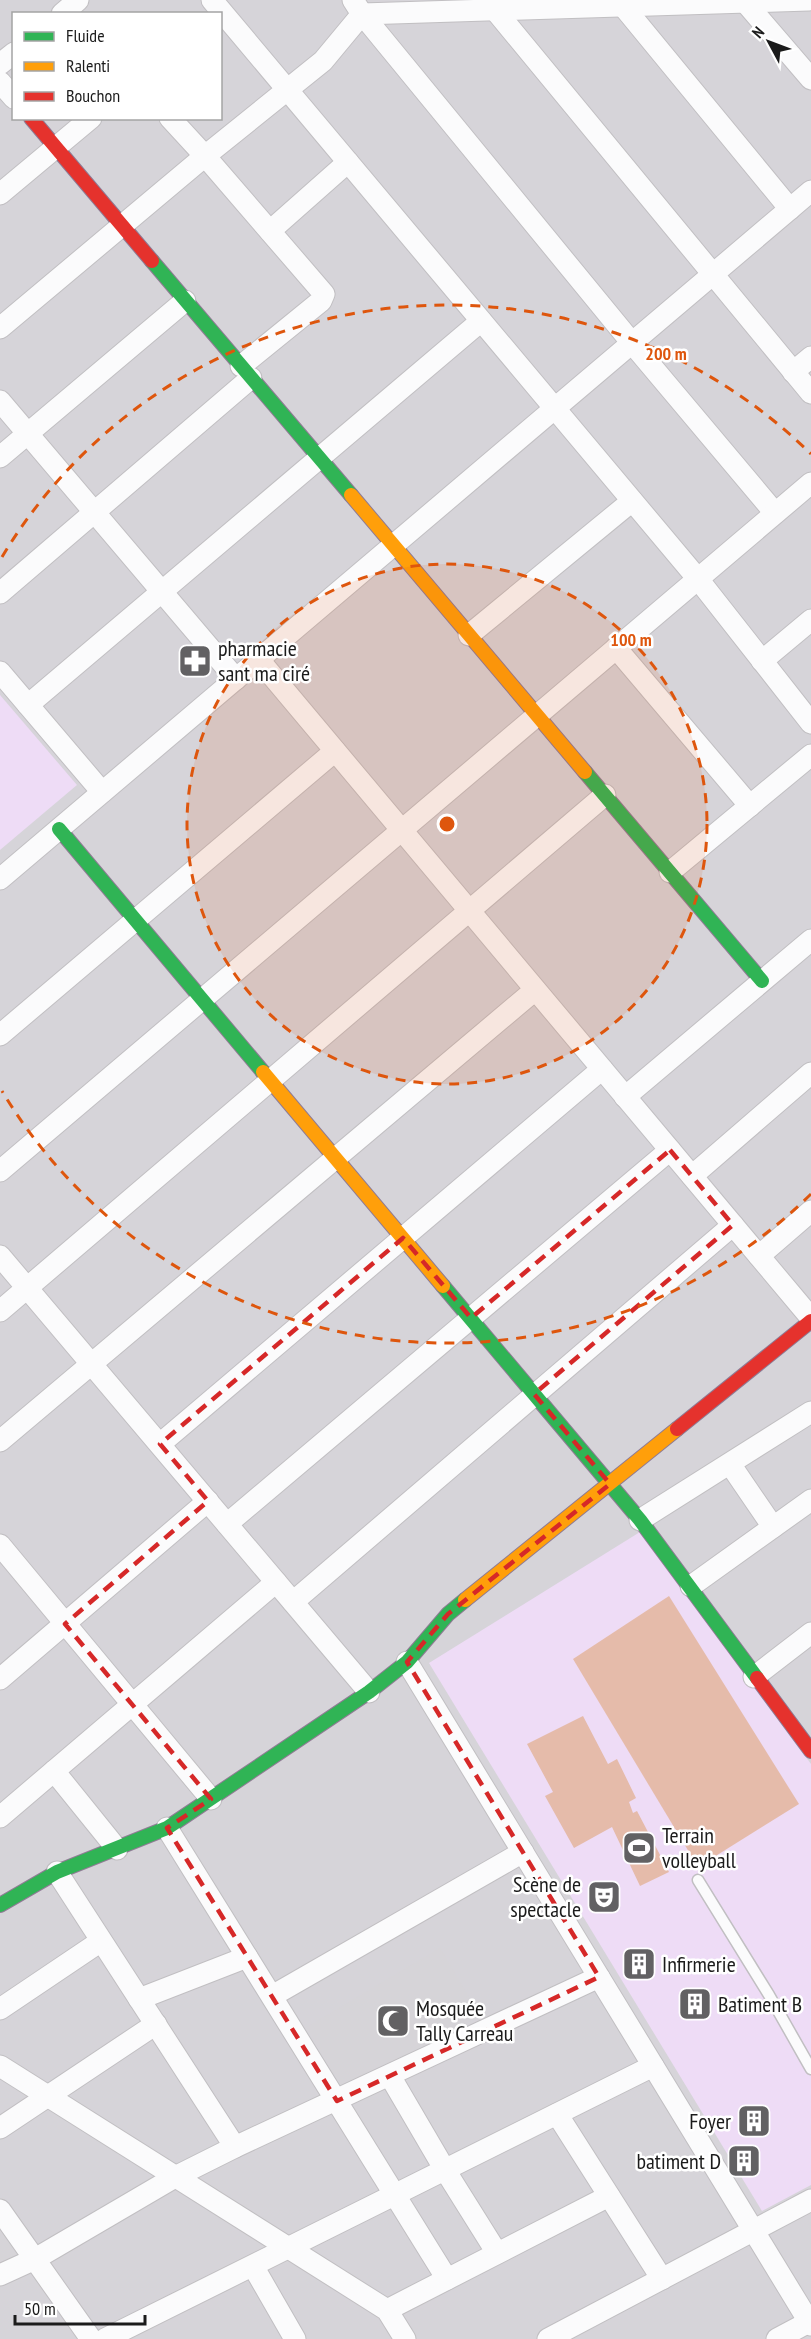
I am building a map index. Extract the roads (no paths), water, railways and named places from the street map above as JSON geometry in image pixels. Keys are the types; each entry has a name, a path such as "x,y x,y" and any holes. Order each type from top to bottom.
{"street":[{"path":"64,12 78,0"},
{"path":"357,7 495,10 809,0"},
{"path":"733,2 811,79"},
{"path":"222,6 287,89 698,579 811,723"},
{"path":"623,6 790,209"},
{"path":"0,328 205,156 323,61 357,7"},
{"path":"357,7 632,343 775,513"},
{"path":"495,10 811,393"},
{"path":"0,64 12,55"},
{"path":"0,82 12,96"},
{"path":"33,120 762,981"},
{"path":"0,194 89,120"},
{"path":"0,592 94,512 321,301 324,294 172,120"},
{"path":"270,231 348,162"},
{"path":"0,879 811,191"},
{"path":"0,457 185,301"},
{"path":"28,705 481,321"},
{"path":"794,372 811,357"},
{"path":"0,401 236,679"},
{"path":"0,1171 811,483"},
{"path":"469,635 632,501"},
{"path":"762,661 811,620"},
{"path":"616,648 750,806"},
{"path":"0,1905 57,1872 167,1828 369,1692 407,1662 448,1614 811,1319 259,660"},
{"path":"0,672 102,792"},
{"path":"0,1035 336,751"},
{"path":"670,872 811,755"},
{"path":"0,1311 605,795"},
{"path":"59,829 640,1520 811,1751"},
{"path":"625,1097 811,941"},
{"path":"0,1441 535,990"},
{"path":"159,1444 602,1069"},
{"path":"692,1176 811,1073"},
{"path":"227,1524 670,1150"},
{"path":"759,1256 811,1210"},
{"path":"293,1602 733,1225"},
{"path":"0,1256 369,1692"},
{"path":"640,1520 811,1412"},
{"path":"730,1464 773,1527"},
{"path":"691,1586 811,1500"},
{"path":"0,1679 207,1501"},
{"path":"0,1545 211,1799"},
{"path":"0,1817 276,1582"},
{"path":"754,1677 811,1633"},
{"path":"407,1662 810,2324 777,2339"},
{"path":"54,1771 117,1848"},
{"path":"167,1828 447,2279"},
{"path":"272,1996 523,1852"},
{"path":"57,1872 235,2147"},
{"path":"0,2008 101,1941"},
{"path":"139,1999 247,1957"},
{"path":"0,2275 34,2259 176,2177 235,2147 599,1977"},
{"path":"0,2128 156,2024"},
{"path":"105,2339 653,2066"},
{"path":"0,2067 387,2310 405,2339"},
{"path":"390,2076 497,2253"},
{"path":"557,2114 662,2279"},
{"path":"387,2310 609,2196"},
{"path":"548,2339 811,2200"},
{"path":"0,2210 91,2339"},
{"path":"253,2266 295,2339"}],"lane":[{"path":"698,1880 811,2068"}],"place":[{"name":"pharmacie sant ma ciré","path":"195,661"},
{"name":"Terrain volleyball","path":"639,1848"},
{"name":"Scène de spectacle","path":"604,1897"},
{"name":"Infirmerie","path":"639,1964"},
{"name":"Batiment B","path":"695,2004"},
{"name":"Mosquée Tally Carreau","path":"393,2021"},
{"name":"Foyer","path":"754,2121"},
{"name":"batiment D","path":"744,2161"}]}
